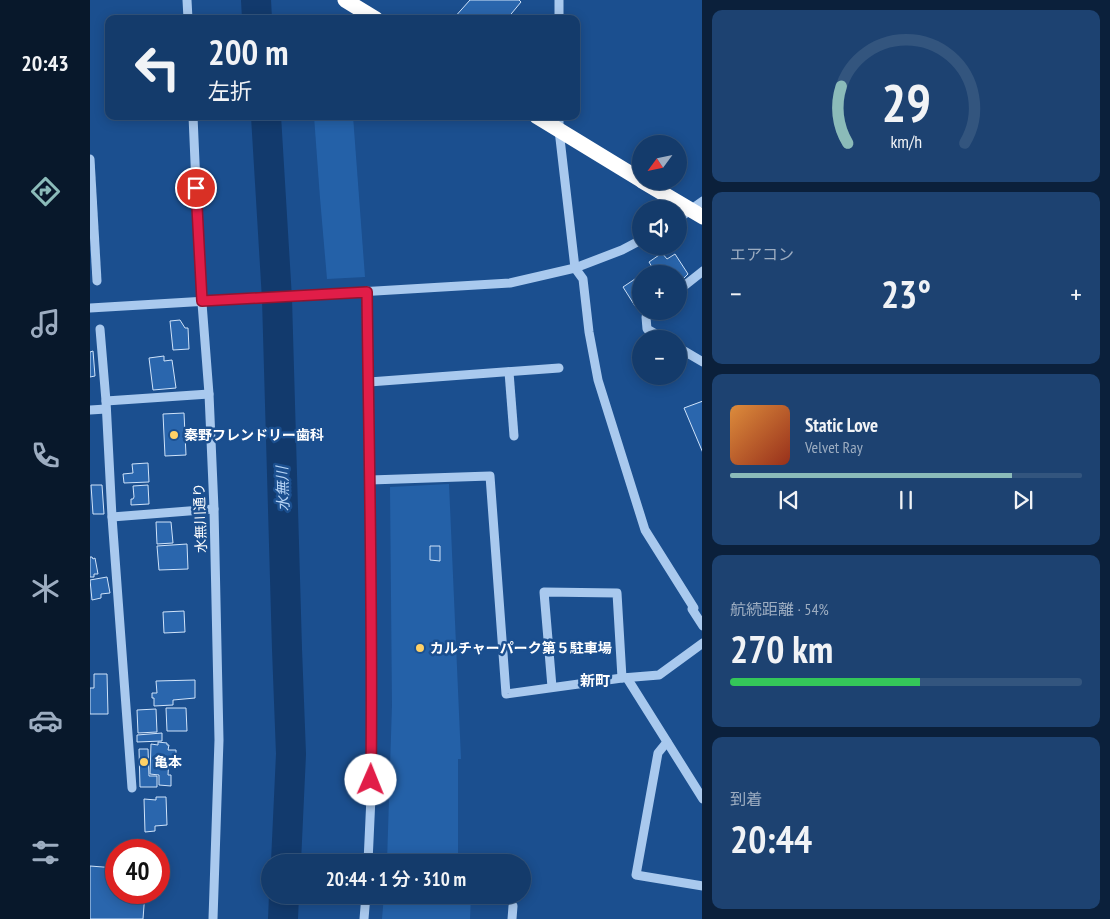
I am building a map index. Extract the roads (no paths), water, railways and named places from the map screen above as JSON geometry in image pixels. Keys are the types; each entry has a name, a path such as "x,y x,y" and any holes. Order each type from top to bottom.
{"highway":[{"path":"345,0 369,15"},
{"path":"559,123 632,174"},
{"path":"657,190 694,212"}],"street":[{"path":"187,0 188,15"},
{"path":"558,0 559,15"},
{"name":"水無川通り","path":"192,120 209,394 220,740 212,919"},
{"path":"559,123 575,268 583,279 589,332 598,380 645,530 702,624"},
{"path":"90,159 97,280"},
{"path":"90,308 510,283 575,268 632,245"},
{"path":"687,283 702,271"},
{"path":"367,292 372,715 368,854"},
{"path":"100,329 132,788"},
{"path":"687,353 702,362"},
{"path":"369,382 559,368"},
{"path":"509,372 514,436"},
{"path":"90,410 106,405 209,394"},
{"path":"370,480 490,476 506,694 659,674 702,643"},
{"path":"112,517 214,509"},
{"path":"552,687 544,592 618,593 624,678 702,799"},
{"path":"667,742 658,753 636,875 702,886"},
{"path":"364,919 365,904"},
{"path":"512,919 513,906"}],"waterway":[{"name":"水無川","path":"256,0 257,15"},
{"name":"水無川","path":"266,120 277,299 291,754 286,854"},
{"name":"水無川","path":"283,919 284,904"}],"place":[{"name":"秦野フレンドリー歯科","path":"174,435"},
{"name":"カルチャーパーク第５駐車場","path":"420,648"},
{"name":"亀本","path":"144,762"}],"district":[{"name":"新町","path":"595,681"}]}
